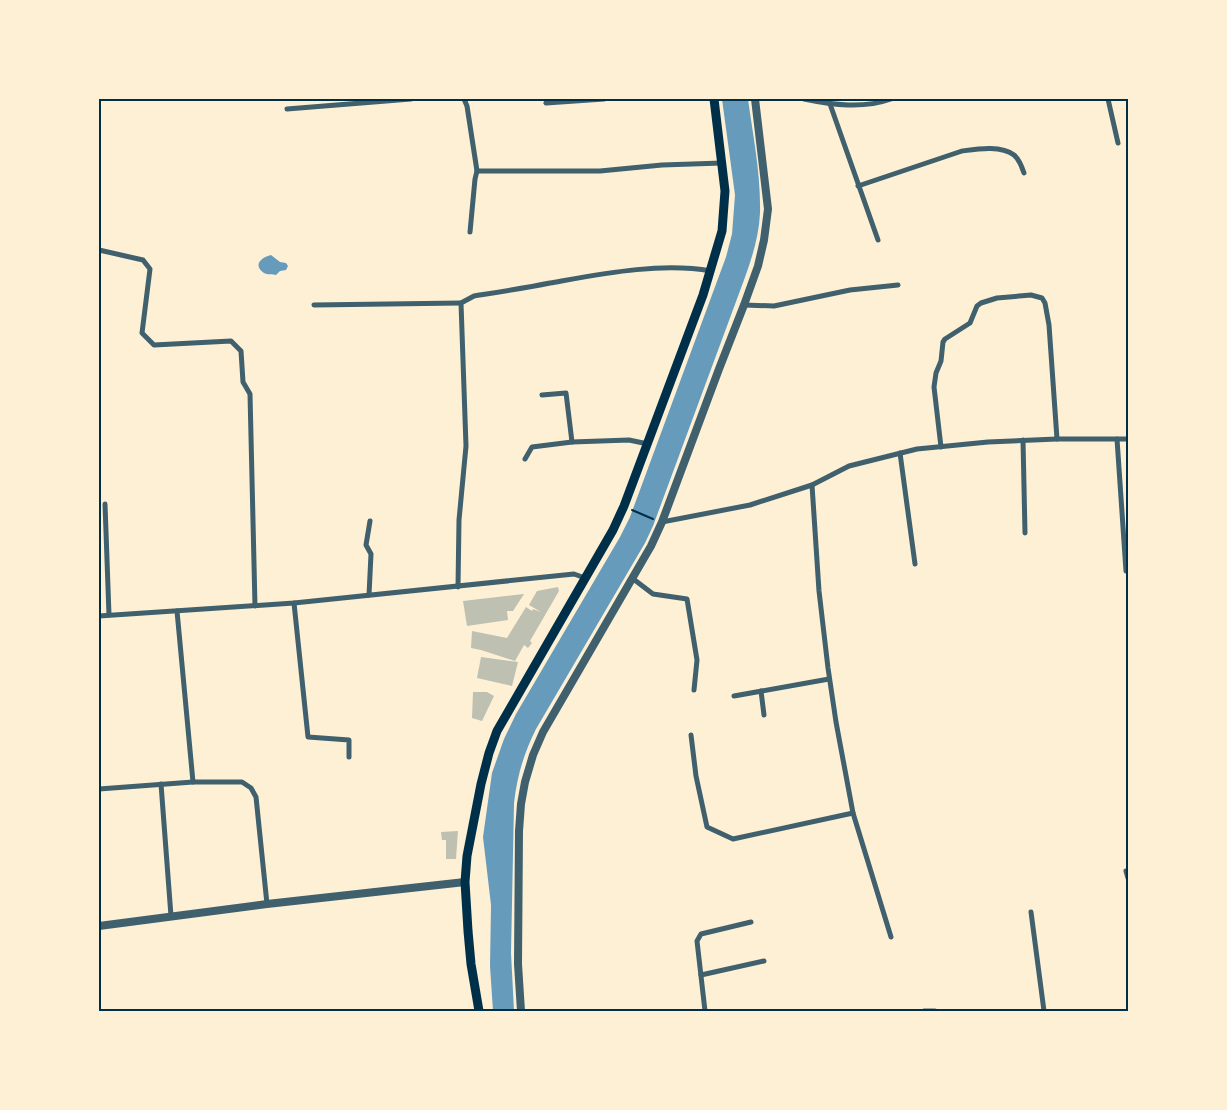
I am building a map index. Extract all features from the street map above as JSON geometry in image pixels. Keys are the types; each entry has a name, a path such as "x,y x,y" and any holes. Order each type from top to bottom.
{"main road":[{"path":"479,1011 471,964 466,882 467,856 481,784 497,731 613,530 624,506 703,295 722,231 724,212 723,163 714,99"}],"street":[{"path":"286,109 411,99"},
{"path":"464,99 467,106 477,171 474,179 470,232"},
{"path":"546,103 604,99"},
{"path":"520,1011 518,874 519,832 524,782 533,755 547,724 651,546 662,522 758,266 768,209 755,99"},
{"path":"804,99 830,104 852,105 874,104 891,99"},
{"path":"1108,99 1118,143"},
{"path":"830,104 878,240"},
{"path":"858,186 962,151 979,149 1002,150 1016,156 1024,173"},
{"path":"477,171 600,171 662,165 723,163"},
{"path":"99,250 143,260 150,269 142,334 154,345 231,341 241,351 243,382 250,394 255,606"},
{"path":"314,305 461,303 474,296 589,276 638,270 692,268 710,271"},
{"path":"744,305 774,306 850,290 898,284"},
{"path":"941,447 934,386 936,373 943,355 943,342 947,337 970,323 977,306 981,302 997,298 1031,295 1042,298 1048,317 1057,438"},
{"path":"458,587 458,520 466,446 461,303"},
{"path":"542,395 566,393 572,442"},
{"path":"662,522 750,505 812,485 849,466 917,449 1057,438 1128,439"},
{"path":"1117,439 1126,571"},
{"path":"525,459 532,447 572,442 629,440 648,444"},
{"path":"1023,440 1025,533"},
{"path":"900,454 915,564"},
{"path":"812,485 819,591 830,679 853,813 891,937"},
{"path":"105,504 109,615"},
{"path":"369,595 371,554 366,545 370,521"},
{"path":"99,616 294,603 574,574 585,578"},
{"path":"632,578 653,594 687,599 697,660 694,690"},
{"path":"294,603 308,737 349,740 349,757"},
{"path":"177,611 193,782"},
{"path":"734,696 830,679"},
{"path":"761,691 764,715"},
{"path":"691,735 696,776 707,827 719,834 733,839 853,813"},
{"path":"99,790 193,782 242,782 251,788 256,796 267,904"},
{"path":"161,784 171,916"},
{"path":"1126,871 1128,878"},
{"path":"99,926 267,904 466,882"},
{"path":"1031,912 1044,1011"},
{"path":"705,1011 697,941 701,934 751,922"},
{"path":"701,975 764,960"},
{"path":"924,1011 936,1011"}],"path":[{"path":"624,506 662,522"}],"water":[{"path":"722,99 748,99 760,199 755,247 653,526 645,543 536,729 528,747 519,774 514,803 511,953 514,1011 493,1011 490,966 491,905 483,837 492,773 504,739 516,714 630,517 726,257 732,234 735,195"},
{"path":"271,255 280,262 286,263 288,266 286,270 280,271 276,275 265,274 260,270 260,262"}],"building":[{"path":"558,587 559,591 530,641 532,643 528,648 524,645 515,661 471,648 472,631 507,638 526,607 532,611 533,609 541,612 529,605 537,591"},
{"path":"524,594 513,611 507,611 508,620 467,626 463,601"},
{"path":"481,657 518,662 512,686 477,678"},
{"path":"473,692 487,692 494,696 482,721 472,718"},
{"path":"458,831 456,859 446,859 446,840 442,840 441,832"}]}
